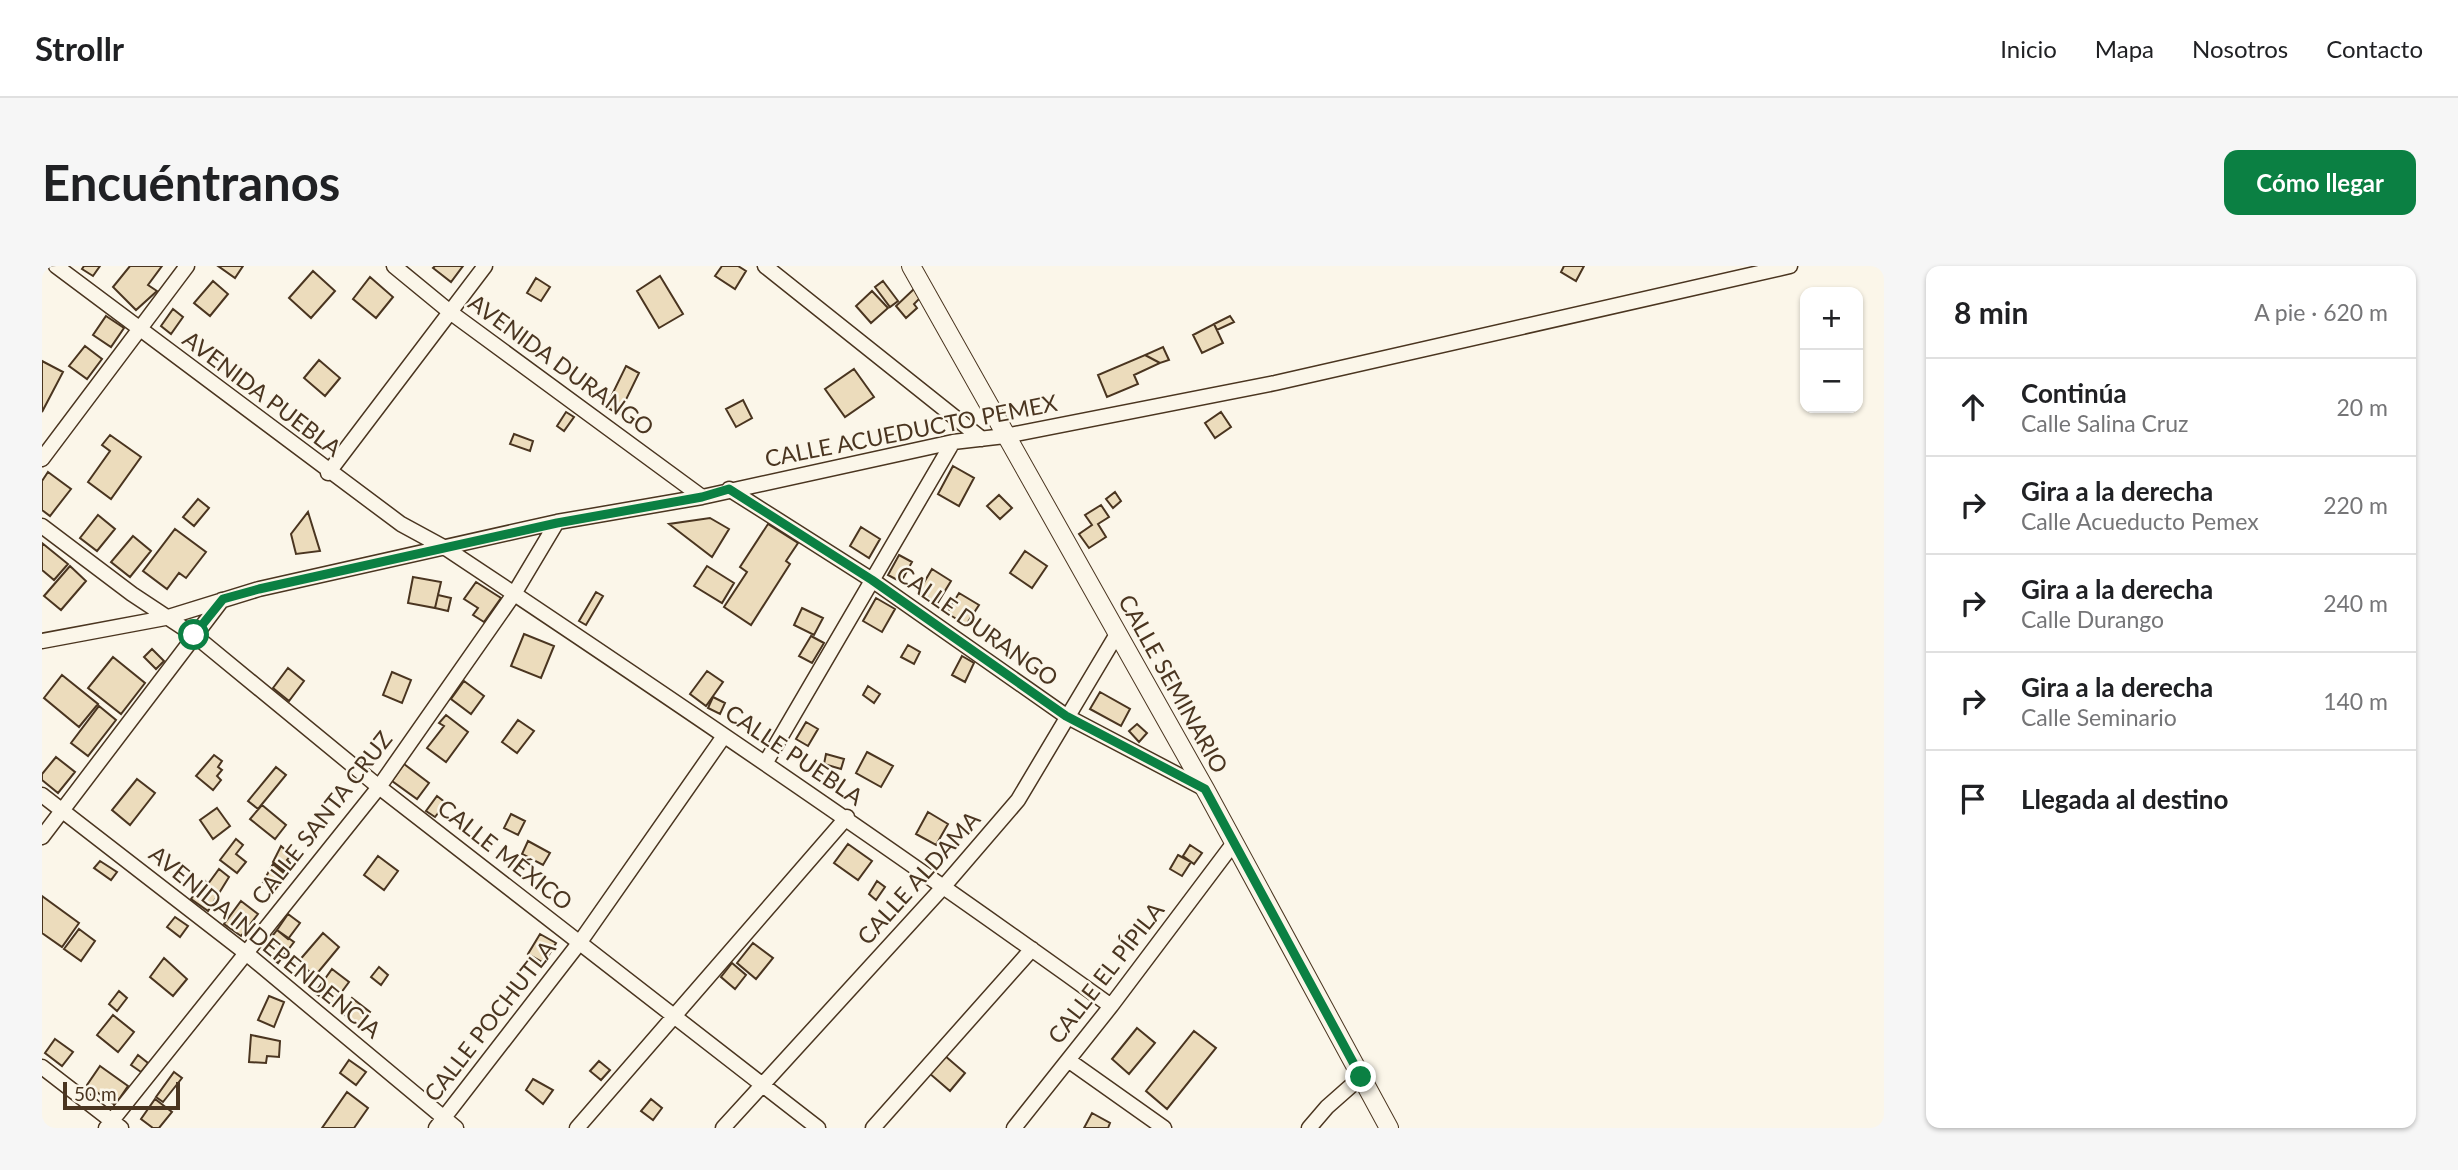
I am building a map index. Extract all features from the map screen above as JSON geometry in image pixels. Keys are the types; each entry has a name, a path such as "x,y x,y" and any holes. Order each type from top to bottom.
{"street":[{"name":"AVENIDA PUEBLA","path":"56,266 328,473 401,524 447,549"},
{"path":"42,459 187,266"},
{"name":"AVENIDA DURANGO","path":"394,266 450,312 702,497"},
{"path":"328,473 485,266"},
{"path":"765,266 982,439"},
{"name":"CALLE SEMINARIO","path":"911,266 1205,789 1389,1128"},
{"name":"CALLE ACUEDUCTO PEMEX","path":"42,641 165,618 223,599 557,523 702,497 953,442 1005,436 1275,383 1790,266"},
{"path":"766,762 953,442"},
{"name":"CALLE DURANGO","path":"729,489 872,580 1066,716 1205,789"},
{"name":"CALLE SANTA CRUZ","path":"113,1126 246,953 379,787 514,594 557,523"},
{"name":"CALLE MÉXICO","path":"42,526 165,618 194,635 379,787 818,1128"},
{"name":"CALLE PUEBLA","path":"447,549 945,885 1111,1006"},
{"path":"42,837 223,599"},
{"name":"CALLE ALDAMA","path":"723,1128 945,885 1018,800 1117,634"},
{"name":"CALLE POCHUTLA","path":"440,1123 580,942 724,736"},
{"name":"AVENIDA INDEPENDENCIA","path":"42,795 246,953 440,1123 456,1128"},
{"path":"577,1128 846,817"},
{"name":"CALLE EL PÍPILA","path":"1014,1128 1111,1006 1233,844"},
{"path":"873,1128 1031,949"},
{"path":"1068,1059 1164,1128"},
{"path":"42,1067 113,1126"},
{"path":"1309,1128 1326,1107 1361,1077"}],"building":[{"path":"84,266 100,266 93,276 82,269"},
{"path":"130,266 162,266 148,285 157,291 136,310 113,287"},
{"path":"218,266 243,266 235,278"},
{"path":"463,266 451,282 433,268"},
{"path":"722,266 738,266 746,271 735,289 715,276"},
{"path":"1564,266 1584,266 1576,281 1561,272"},
{"path":"313,271 335,291 311,318 289,298"},
{"path":"660,276 683,314 659,328 637,291"},
{"path":"370,277 393,297 376,318 353,299"},
{"path":"536,278 550,287 541,301 527,293"},
{"path":"213,281 228,294 210,316 194,303"},
{"path":"883,281 898,301 890,307 875,287"},
{"path":"914,289 921,297 914,304 917,308 906,318 896,306"},
{"path":"872,291 888,308 871,323 856,306"},
{"path":"173,309 183,317 171,334 161,326"},
{"path":"106,316 124,328 111,347 93,335"},
{"path":"1230,316 1234,322 1217,330 1214,324"},
{"path":"1214,324 1223,343 1202,353 1193,335"},
{"path":"85,346 102,359 87,379 69,366"},
{"path":"1163,347 1169,360 1160,363 1145,355"},
{"path":"1145,355 1160,363 1134,375 1138,384 1107,397 1098,375"},
{"path":"319,360 340,378 325,396 304,378"},
{"path":"42,361 63,372 42,412"},
{"path":"626,366 639,373 619,414 606,407"},
{"path":"854,369 874,397 845,417 825,389"},
{"path":"743,400 752,418 736,427 726,409"},
{"path":"566,412 574,417 564,431 557,426"},
{"path":"1221,412 1231,427 1215,438 1205,423"},
{"path":"514,434 533,441 530,451 510,444"},
{"path":"110,435 141,457 111,499 88,482 110,451 102,445"},
{"path":"953,466 974,478 959,506 938,494"},
{"path":"48,472 71,489 50,516 42,510 42,481"},
{"path":"1115,492 1121,501 1113,508 1106,499"},
{"path":"999,495 1012,508 1000,519 987,506"},
{"path":"198,499 209,508 194,526 183,517"},
{"path":"1101,505 1109,517 1098,524 1106,537 1089,548 1079,534 1092,525 1085,515"},
{"path":"308,512 320,551 296,554 291,534"},
{"path":"98,515 115,529 97,551 80,538"},
{"path":"710,518 729,529 712,557 669,524"},
{"path":"768,524 798,543 786,561 790,564 751,625 724,607 747,572 740,567"},
{"path":"861,527 880,539 869,558 850,546"},
{"path":"175,529 206,552 186,578 179,573 167,589 143,571"},
{"path":"133,536 151,551 130,577 111,562"},
{"path":"42,543 68,564 54,580 42,570"},
{"path":"1025,551 1047,566 1032,588 1010,573"},
{"path":"899,555 912,562 901,582 888,575"},
{"path":"70,566 86,581 61,610 44,596"},
{"path":"707,566 734,583 722,603 694,586"},
{"path":"932,569 951,581 937,604 919,591"},
{"path":"413,577 441,582 435,608 408,603"},
{"path":"476,582 501,598 484,622 473,615 478,608 464,599"},
{"path":"596,592 603,596 586,625 579,621"},
{"path":"959,593 979,605 966,625 947,613"},
{"path":"438,595 451,598 448,611 435,608"},
{"path":"876,598 895,609 882,632 863,621"},
{"path":"802,608 823,618 814,635 794,625"},
{"path":"524,634 554,646 541,678 511,666"},
{"path":"811,636 824,643 812,663 799,656"},
{"path":"908,645 920,652 914,664 901,657"},
{"path":"152,649 164,661 156,669 144,657"},
{"path":"962,656 974,663 965,682 952,675"},
{"path":"113,657 145,683 121,714 88,688"},
{"path":"288,668 304,681 289,701 273,688"},
{"path":"707,671 723,682 706,706 690,694"},
{"path":"392,672 411,680 402,703 383,695"},
{"path":"62,675 98,704 79,727 44,698"},
{"path":"464,681 484,696 471,714 451,699"},
{"path":"868,686 880,694 874,703 863,695"},
{"path":"1100,692 1130,709 1121,726 1090,709"},
{"path":"713,697 725,703 720,714 708,708"},
{"path":"99,706 116,720 88,756 71,743"},
{"path":"446,715 468,732 446,762 427,748 444,726 439,723"},
{"path":"518,720 534,731 517,753 502,742"},
{"path":"806,722 818,729 808,746 796,739"},
{"path":"1137,724 1147,733 1139,742 1129,731"},
{"path":"867,752 893,766 881,787 856,773"},
{"path":"826,754 844,759 841,769 824,764"},
{"path":"214,755 222,761 218,767 222,770 217,776 221,780 213,790 196,776"},
{"path":"56,757 75,772 58,793 42,780 42,774"},
{"path":"404,764 429,783 417,799 392,781"},
{"path":"276,767 286,775 258,809 248,801"},
{"path":"137,779 155,793 130,825 112,810"},
{"path":"437,796 446,803 435,817 426,811"},
{"path":"262,805 286,825 275,839 250,819"},
{"path":"217,808 230,826 213,839 200,820"},
{"path":"928,812 948,824 936,845 916,834"},
{"path":"511,814 525,821 518,835 504,828"},
{"path":"236,839 243,845 236,854 246,862 237,873 220,860"},
{"path":"528,841 550,853 543,865 522,854"},
{"path":"848,844 872,861 858,880 834,863"},
{"path":"1190,845 1202,853 1194,864 1183,856"},
{"path":"281,846 291,855 287,860 293,866 287,873 273,862"},
{"path":"1178,855 1191,862 1182,876 1170,869"},
{"path":"378,856 398,871 384,890 364,875"},
{"path":"100,861 117,872 111,880 94,868"},
{"path":"273,864 286,875 274,891 263,882"},
{"path":"219,869 229,877 208,911 191,899 205,881 208,884"},
{"path":"877,881 885,887 876,900 869,894"},
{"path":"42,896 79,923 62,947 42,933"},
{"path":"241,901 258,914 241,936 224,924"},
{"path":"288,914 300,923 288,939 277,930"},
{"path":"175,917 188,926 180,937 167,927"},
{"path":"79,929 95,941 81,961 64,949"},
{"path":"277,930 294,942 278,963 262,950"},
{"path":"323,933 339,947 315,976 298,962"},
{"path":"540,934 556,943 544,963 528,954"},
{"path":"753,943 773,958 756,979 737,963"},
{"path":"164,958 187,979 173,996 150,977"},
{"path":"732,963 746,975 735,989 721,977"},
{"path":"379,967 388,975 381,985 371,977"},
{"path":"332,969 349,982 332,1005 315,993"},
{"path":"119,991 127,998 117,1011 109,1004"},
{"path":"269,996 284,1002 274,1027 258,1020"},
{"path":"352,998 370,1012 359,1026 341,1012"},
{"path":"113,1015 134,1032 118,1052 97,1035"},
{"path":"1137,1028 1155,1043 1129,1074 1112,1059"},
{"path":"1194,1031 1216,1048 1167,1109 1146,1091"},
{"path":"251,1035 280,1041 279,1057 267,1056 266,1063 249,1062"},
{"path":"55,1039 73,1052 62,1066 45,1053"},
{"path":"138,1055 148,1063 141,1072 131,1065"},
{"path":"944,1055 965,1073 950,1091 929,1073"},
{"path":"349,1060 366,1072 356,1085 340,1073"},
{"path":"599,1061 610,1070 601,1080 590,1071"},
{"path":"100,1066 128,1086 115,1105 87,1085"},
{"path":"174,1072 182,1078 163,1102 156,1097"},
{"path":"533,1079 553,1090 543,1104 526,1090"},
{"path":"347,1092 368,1108 354,1128 322,1128"},
{"path":"155,1099 172,1112 159,1128 153,1128 141,1119"},
{"path":"651,1099 662,1108 653,1120 641,1111"},
{"path":"1092,1113 1110,1123 1108,1128 1084,1128"}],"route":[{"path":"194,635 223,599 259,589 557,523 702,497 729,489 872,580 1066,716 1205,789 1361,1077"}]}
